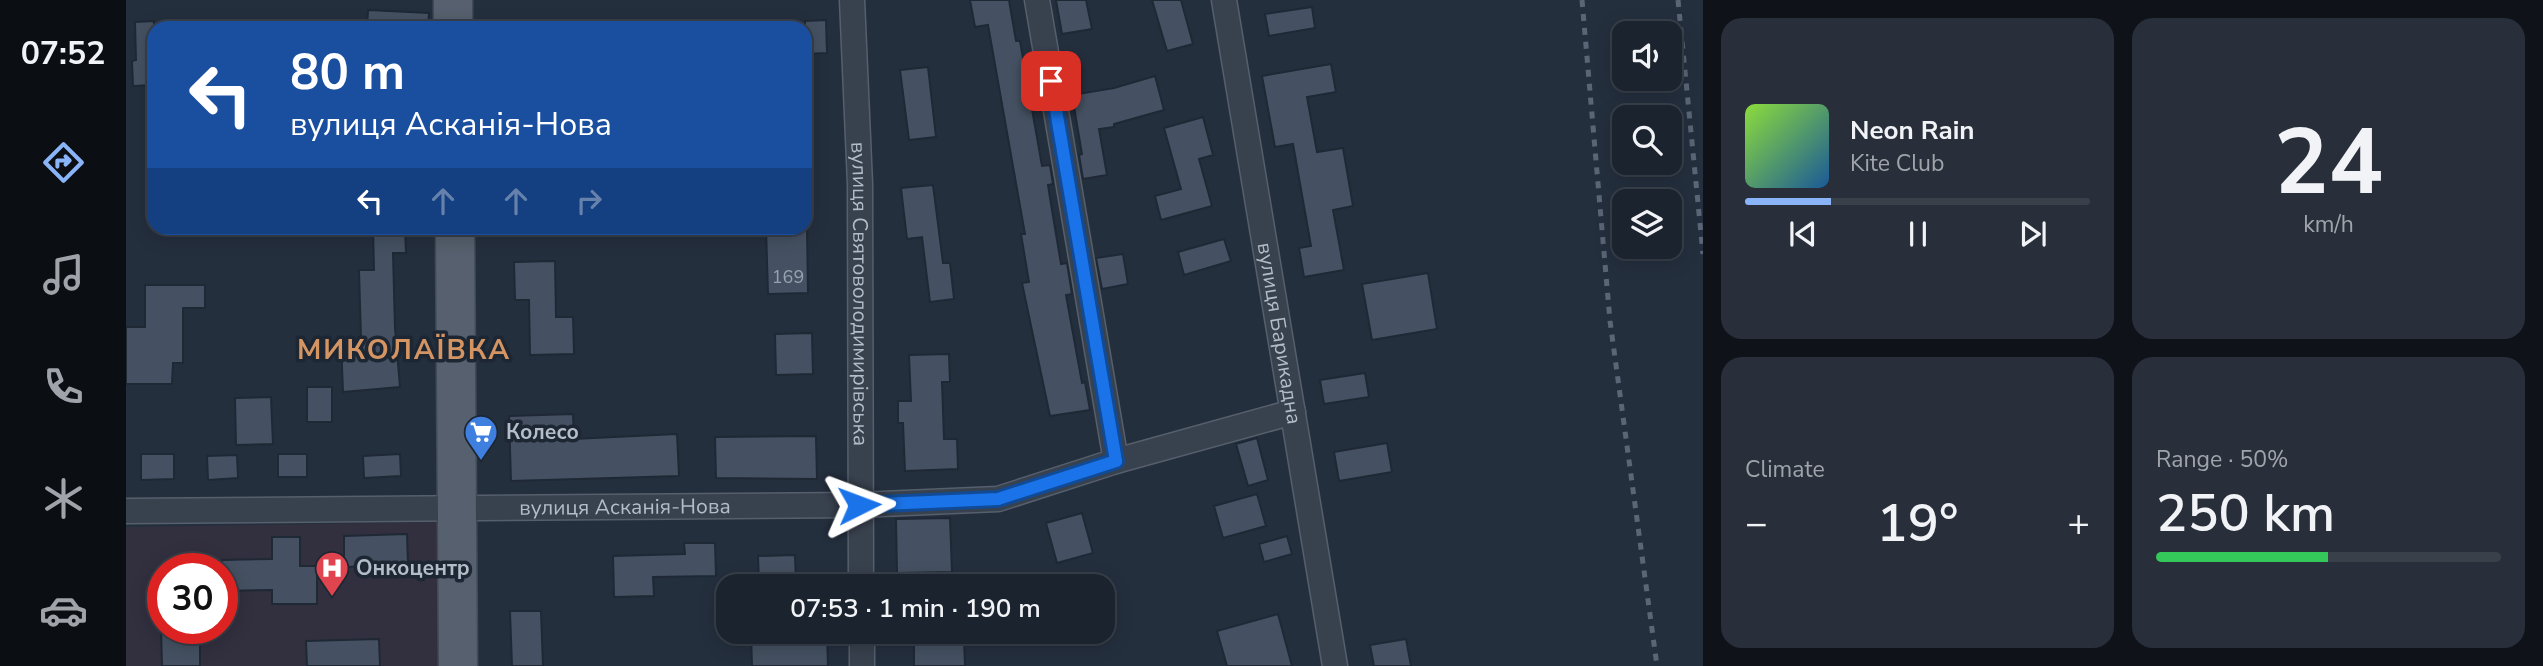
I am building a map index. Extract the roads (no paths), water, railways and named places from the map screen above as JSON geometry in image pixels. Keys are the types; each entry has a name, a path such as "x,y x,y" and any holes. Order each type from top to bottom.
{"main road":[{"path":"453,0 453,21"},
{"path":"455,235 458,666"}],"street":[{"name":"вулиця Святоволодимирівська","path":"852,0 860,184 861,574"},
{"path":"1037,0 1116,461"},
{"name":"вулиця Барикадна","path":"1224,0 1335,666"},
{"name":"вулиця Асканія-Нова","path":"126,511 859,505 998,499 1116,461 1293,412"},
{"path":"862,644 862,666"}],"railway":[{"path":"1582,0 1610,321 1657,666"},
{"path":"1678,0 1703,254"}],"place":[{"name":"Колесо","path":"481,462"},
{"name":"Онкоцентр","path":"332,598"}],"district":[{"name":"МИКОЛАЇВКА","path":"404,350"}]}
